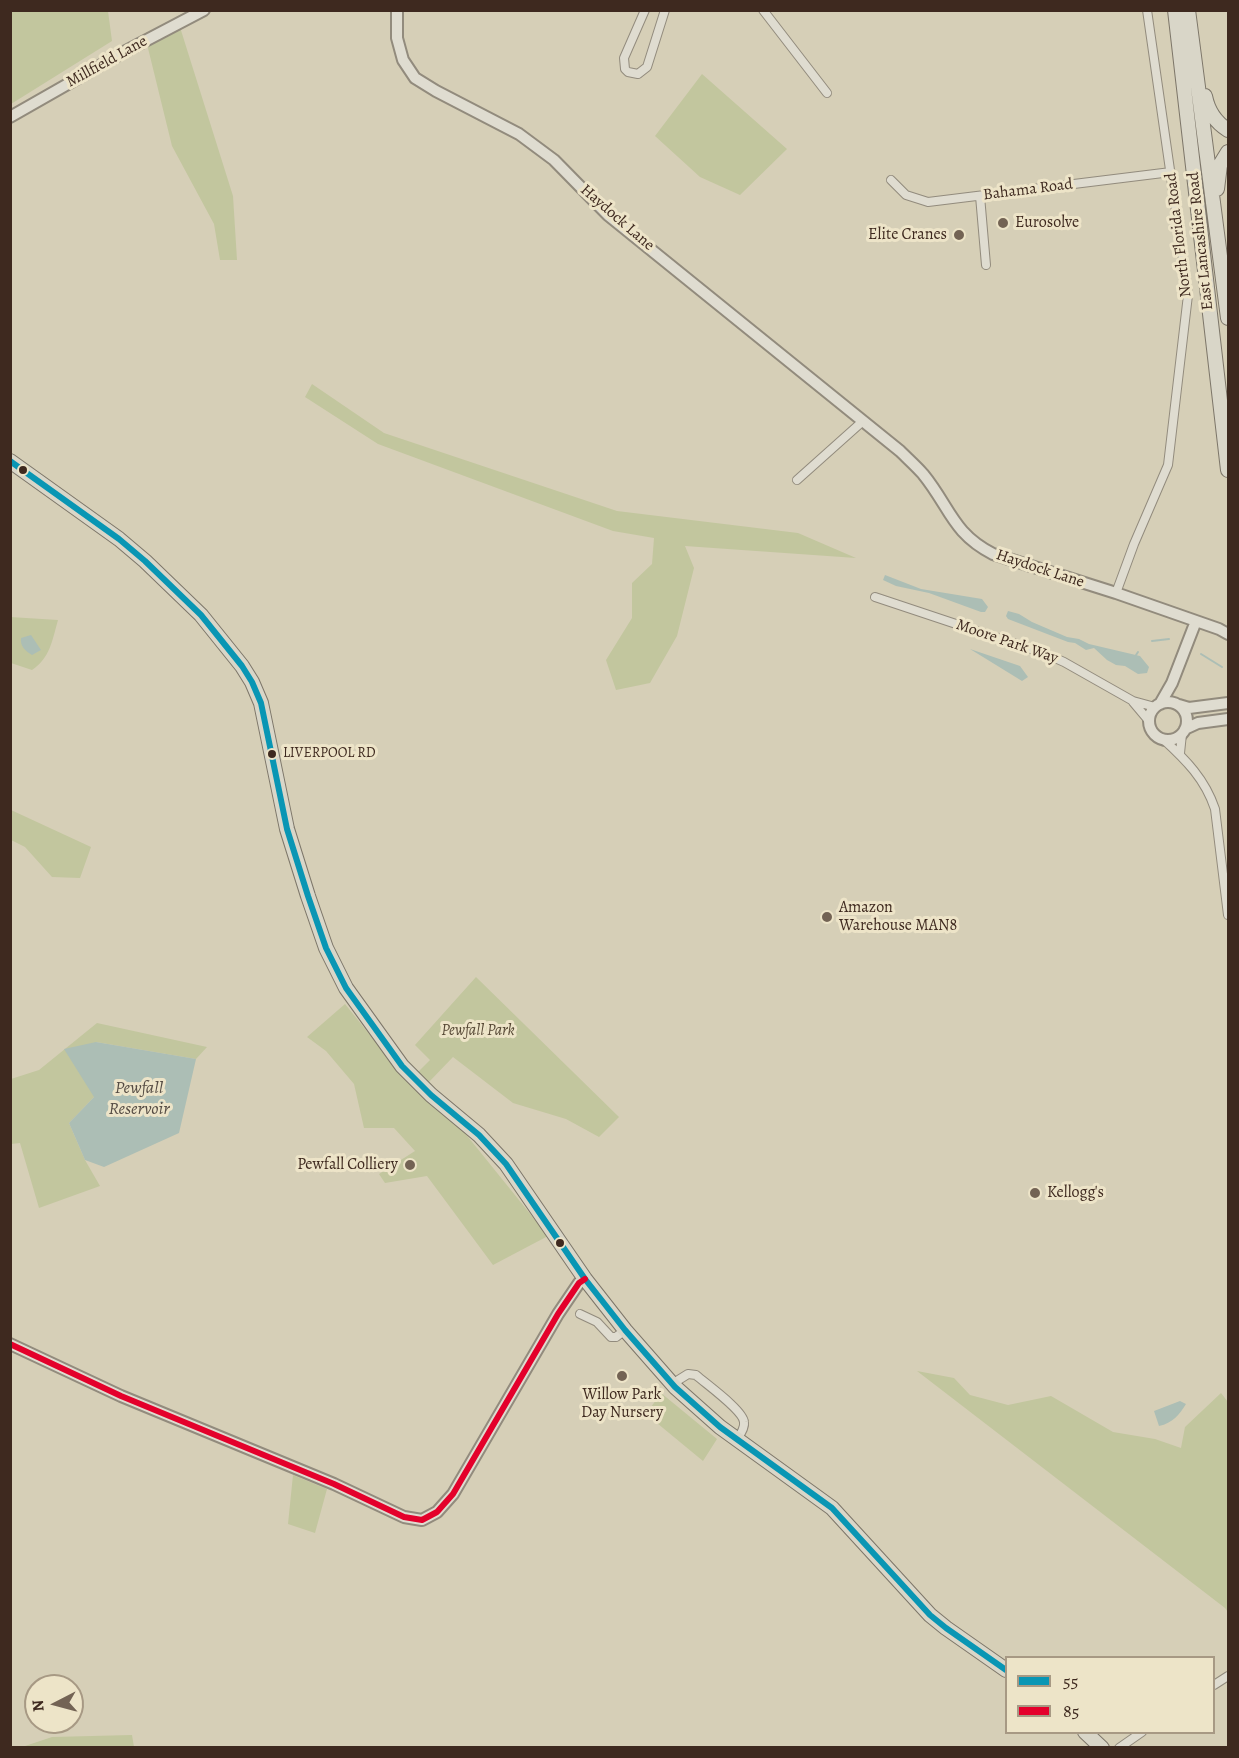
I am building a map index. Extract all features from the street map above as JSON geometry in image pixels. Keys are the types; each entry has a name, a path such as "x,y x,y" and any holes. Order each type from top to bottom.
{"highway":[{"name":"East Lancashire Road","path":"1176,10 1228,470"},
{"name":"East Lancashire Road","path":"1188,14 1228,318"},
{"path":"1188,14 1207,109 1228,130"},
{"path":"1216,228 1216,181 1220,165 1228,152"},
{"path":"10,461 119,539 145,561 201,615 242,666 252,682 267,724 280,803 320,930 339,975 402,1066 431,1095 479,1135 506,1164 585,1279 672,1384 694,1406 832,1508 930,1615 1005,1669"},
{"path":"1087,1734 1102,1748"}],"street":[{"name":"Millfield Lane","path":"10,117 124,52 204,10"},
{"name":"Haydock Lane","path":"397,10 397,38 403,60 415,78 436,92 519,134 554,160 608,215 900,451 924,475 962,532 975,545 993,554 1225,630"},
{"path":"645,10 624,58 625,69 633,74 638,74 647,67 665,10"},
{"path":"763,10 827,93"},
{"name":"North Florida Road","path":"1116,593 1168,465 1188,296 1148,10"},
{"name":"Bahama Road","path":"891,180 906,195 928,202 1171,172"},
{"path":"980,196 986,265"},
{"path":"797,480 863,421"},
{"name":"Moore Park Way","path":"875,597 1046,654 1073,666 1133,701 1149,721"},
{"path":"1196,621 1172,683 1149,721 1155,734 1180,753 1206,787 1215,810 1228,915"},
{"path":"1172,683 1177,704 1186,713 1187,719 1180,753"},
{"name":"Moore Park Way","path":"1133,701 1158,705"},
{"path":"1158,705 1177,704 1189,708 1228,704"},
{"path":"1163,739 1173,739 1198,723 1228,719"},
{"path":"10,1344 121,1396 334,1484 404,1516 422,1520 437,1512 453,1494 558,1314 579,1283 585,1279"},
{"path":"581,1326 583,1315 597,1322 612,1337 625,1330"},
{"path":"672,1384 688,1374 696,1376 740,1413 744,1421 737,1439"},
{"path":"1215,1684 1228,1676"},
{"path":"1119,1748 1139,1734"}],"green space":[{"path":"11,10 108,11 112,41 11,104"},
{"path":"179,24 233,196 237,260 220,260 214,224 172,146 146,40"},
{"path":"702,74 787,149 740,195 700,177 655,136"},
{"path":"312,384 384,433 617,511 798,533 856,558 685,546 694,568 677,636 650,683 616,690 606,660 632,618 632,583 652,564 654,538 613,531 378,444 305,397"},
{"path":"10,617 58,620 47,654 32,670 11,663"},
{"path":"11,810 91,847 80,878 52,877 25,847 11,840"},
{"name":"Pewfall Park","path":"476,977 619,1117 599,1137 566,1119 513,1103 453,1057 428,1083 418,1072 430,1060 415,1045"},
{"path":"345,1004 411,1086 460,1127 548,1236 493,1265 427,1176 385,1183 379,1174 415,1151 394,1128 364,1128 354,1084 326,1051 307,1037"},
{"path":"97,1023 207,1047 196,1059 96,1042 94,1097 69,1123 85,1160 100,1186 39,1208 20,1143 11,1144 11,1079 39,1070"},
{"path":"917,1371 954,1378 970,1395 1008,1405 1051,1396 1113,1432 1155,1439 1181,1448 1185,1427 1221,1393 1228,1402 1228,1612 1225,1608"},
{"path":"661,1393 717,1439 703,1461 646,1414"},
{"path":"293,1475 327,1489 315,1533 288,1524"},
{"path":"132,1735 134,1747 22,1747 52,1737"}],"water":[{"path":"885,575 921,589 982,599 988,607 985,612 981,612 929,593 896,586 883,580"},
{"path":"1008,611 1067,637 1140,656 1149,667 1147,673 1138,674 1125,666 1116,665 1107,660 1094,648 1086,650 1075,643 1008,619 1006,616"},
{"path":"31,635 41,650 32,655 21,644 21,638"},
{"path":"970,649 1020,666 1028,677 1022,681"},
{"name":"Pewfall Reservoir","path":"96,1042 196,1059 179,1133 104,1167 85,1160 69,1123 94,1097 64,1049"},
{"path":"1180,1401 1186,1404 1178,1415 1172,1421 1159,1426 1154,1411"}],"waterway":[{"path":"1152,641 1169,639"},
{"path":"1201,654 1222,667"}],"transit line":[{"name":"55","path":"10,461 119,539 145,561 201,615 242,666 261,703 287,829 326,948 346,988 402,1066 431,1095 479,1135 506,1164 585,1279 625,1330 675,1387 720,1427 832,1508 930,1615 1005,1669"},
{"name":"85","path":"10,1344 121,1396 334,1484 404,1517 422,1520 437,1512 453,1494 558,1314 579,1283 585,1279"}],"place":[{"name":"Eurosolve","path":"1003,223"},
{"name":"Elite Cranes","path":"959,235"},
{"name":"LIVERPOOL RD","path":"272,754"},
{"name":"Amazon Warehouse MAN8","path":"827,917"},
{"name":"Pewfall Colliery","path":"410,1165"},
{"name":"Kellogg's","path":"1035,1193"},
{"name":"Willow Park Day Nursery","path":"622,1376"}]}
